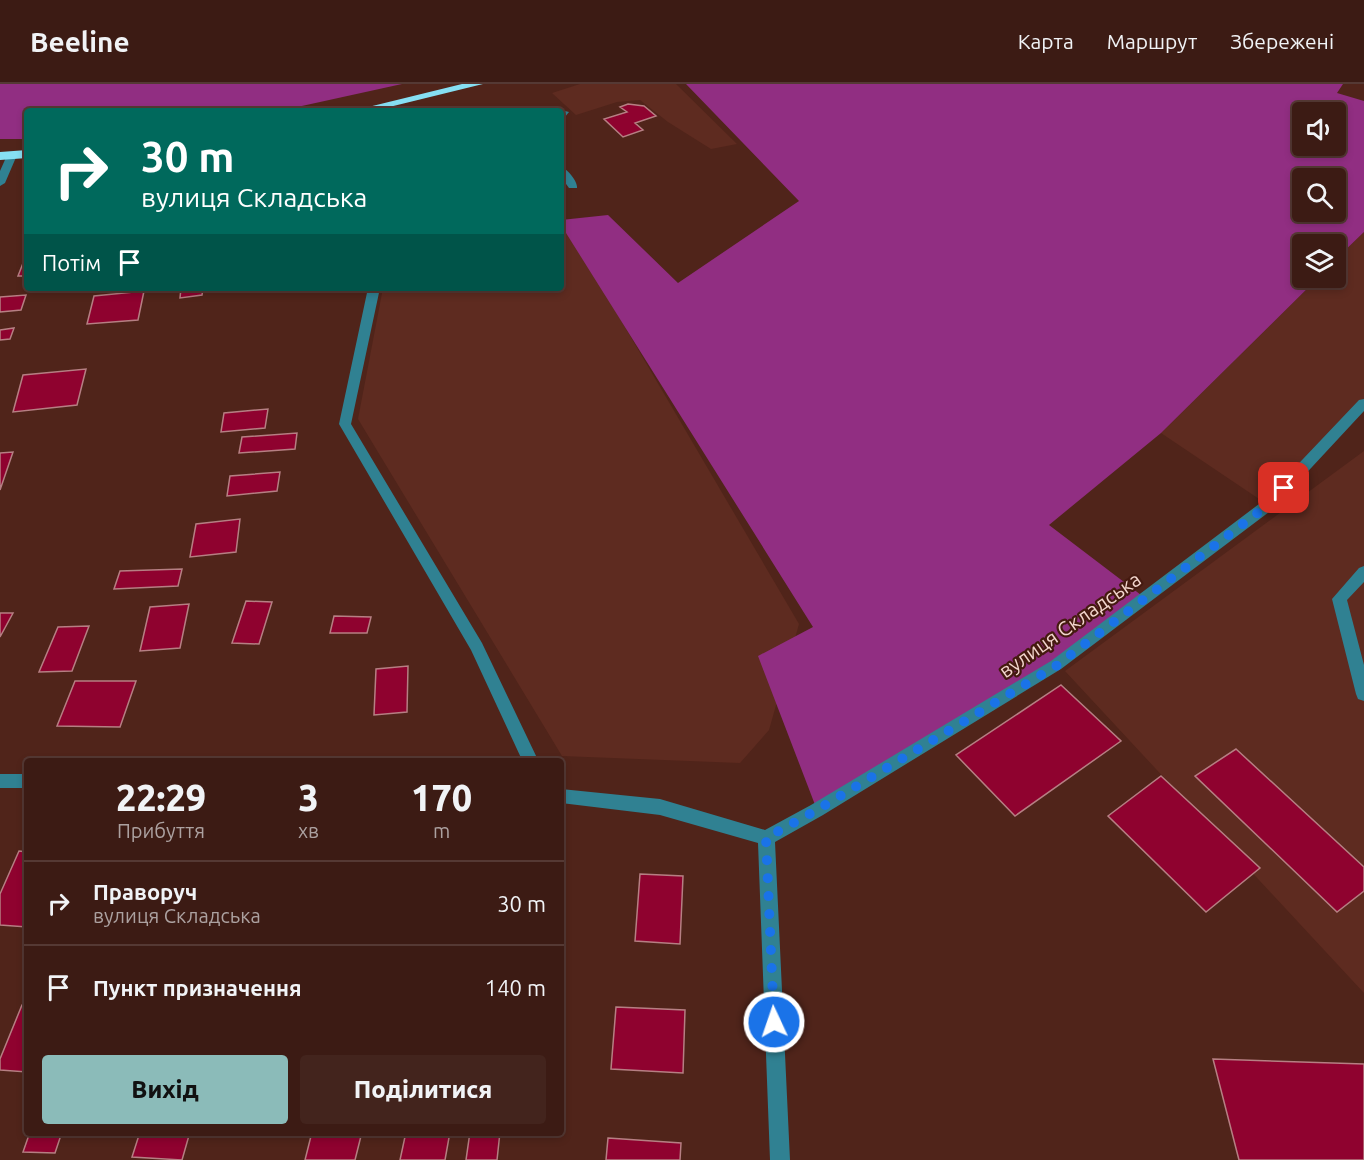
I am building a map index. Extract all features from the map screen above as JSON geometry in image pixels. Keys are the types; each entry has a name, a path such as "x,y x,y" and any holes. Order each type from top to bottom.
{"highway":[{"path":"392,108 477,84"},
{"path":"6,155 24,154"}],"street":[{"path":"0,183 6,155"},
{"path":"564,174 573,186"},
{"path":"373,291 345,424 477,647 529,758"},
{"name":"вулиця Складська","path":"766,838 817,810 1056,666 1268,505 1364,403"},
{"path":"1364,572 1340,599 1364,694"},
{"path":"0,781 24,781"},
{"path":"564,796 660,807 766,838 780,1160"}],"shaded area":[{"path":"0,84 402,84 293,108 24,108 24,139 0,139"},
{"path":"580,84 676,84 737,144 711,149 668,122 640,100 617,102 576,115 552,93"},
{"path":"686,84 1343,84 1337,93 1364,101 1364,232 1346,249 1346,234 1292,234 1292,288 1308,288 1161,433 1049,525 1145,598 1056,665 817,810 758,656 813,627 564,230 564,220 608,215 678,283 799,201"},
{"path":"564,223 799,624 769,730 740,763 562,756 358,419 382,291 564,291"},
{"path":"1364,232 1364,403 1268,505 1161,433 1308,288 1346,288 1346,249"},
{"path":"1364,451 1364,993 1065,671"}],"building":[{"path":"628,104 644,106 656,116 635,123 643,130 623,137 604,119 627,112 620,107"},
{"path":"24,261 24,276 18,276"},
{"path":"144,291 138,320 87,324 94,296"},
{"path":"181,291 203,291 202,295 180,298"},
{"path":"26,295 21,310 0,312 0,297"},
{"path":"14,328 10,339 0,340 0,330"},
{"path":"86,369 77,405 13,412 23,375"},
{"path":"268,409 265,428 221,432 224,413"},
{"path":"297,433 295,449 239,453 242,437"},
{"path":"13,452 0,490 0,453"},
{"path":"280,472 277,491 227,496 230,476"},
{"path":"240,519 236,552 190,557 196,524"},
{"path":"182,569 178,586 114,589 120,571"},
{"path":"246,601 272,602 259,644 232,643"},
{"path":"189,604 180,648 140,651 150,607"},
{"path":"0,613 13,613 0,637"},
{"path":"334,616 371,617 367,633 330,633"},
{"path":"89,626 72,671 39,672 58,627"},
{"path":"408,666 407,712 374,715 376,669"},
{"path":"75,681 136,681 120,727 57,726"},
{"path":"1061,685 1121,741 1015,816 956,755"},
{"path":"1236,749 1364,867 1364,891 1337,912 1195,776"},
{"path":"1161,776 1260,868 1206,912 1108,816"},
{"path":"19,851 24,852 24,927 0,925 0,894"},
{"path":"640,874 683,876 680,944 635,941"},
{"path":"22,1005 24,1005 24,1072 0,1070 0,1059"},
{"path":"616,1007 685,1010 683,1073 611,1069"},
{"path":"1213,1059 1364,1064 1364,1160 1239,1160"},
{"path":"29,1136 61,1136 55,1153 23,1152"},
{"path":"139,1136 189,1136 182,1160 132,1157"},
{"path":"311,1136 361,1136 355,1160 305,1160"},
{"path":"405,1136 449,1136 445,1160 400,1160"},
{"path":"469,1136 500,1136 497,1160 466,1160"},
{"path":"608,1138 681,1143 680,1160 606,1160"}],"route":[{"path":"774,1022 766,838 817,810 1056,666 1268,505 1284,488"}]}
